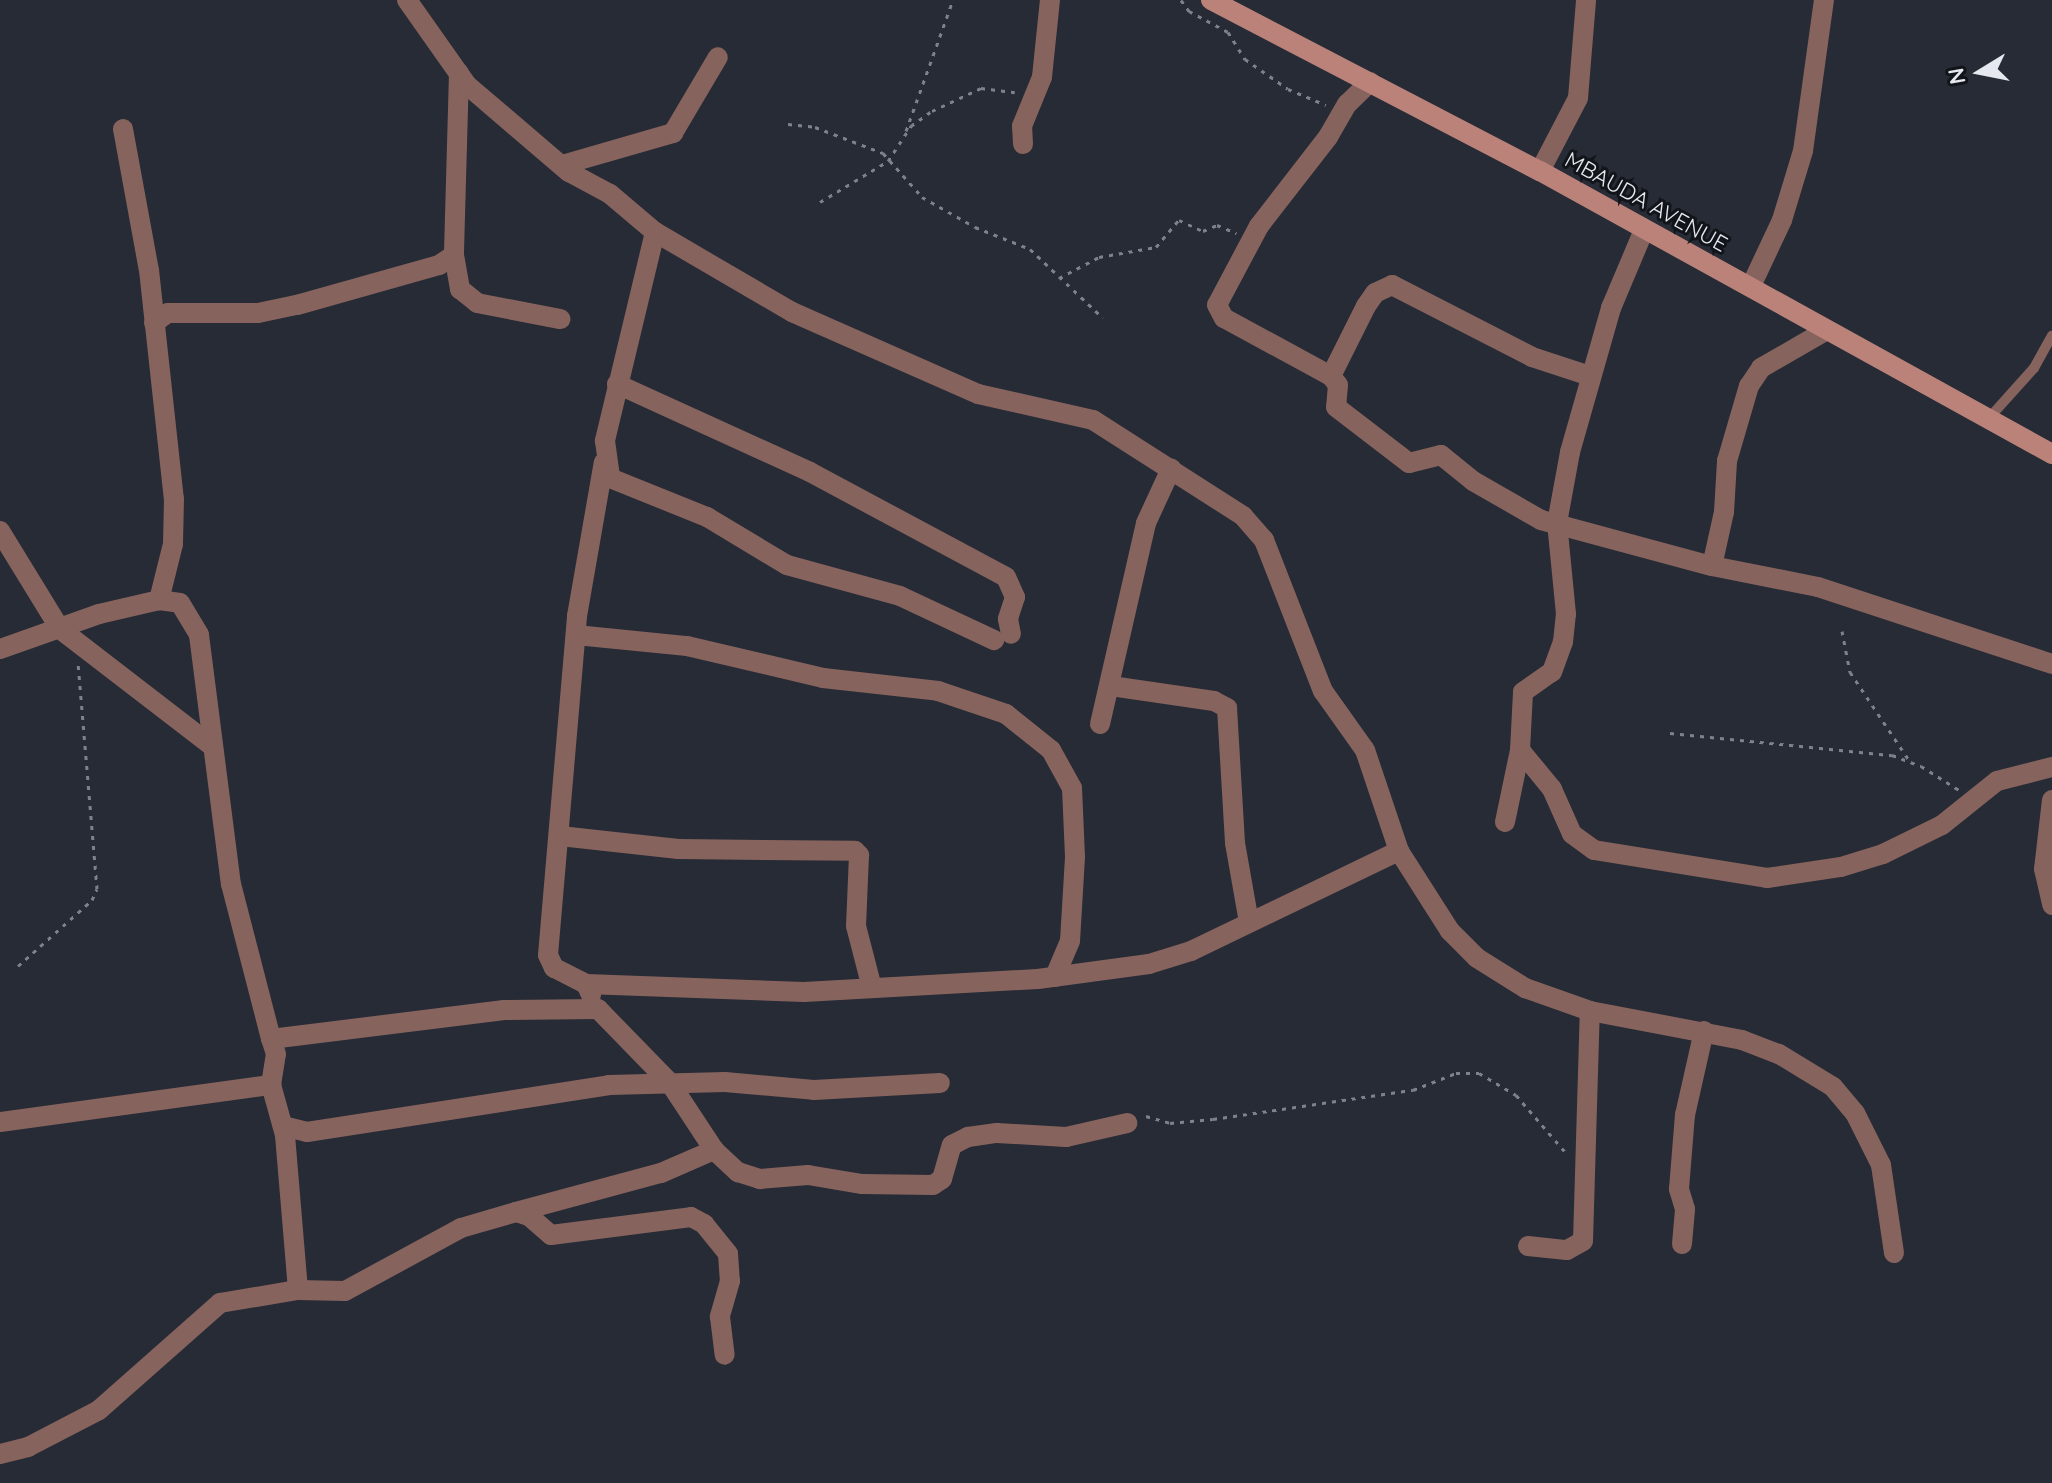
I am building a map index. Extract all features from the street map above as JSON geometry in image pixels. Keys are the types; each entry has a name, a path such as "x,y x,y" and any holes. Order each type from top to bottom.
{"street":[{"path":"407,0 459,73 562,165 610,194 655,232 792,312 978,394 1093,420 1243,516 1264,540 1317,680 1372,765 1399,851 1450,931 1477,958 1525,988 1590,1011 1704,1031 1779,1054 1833,1087 1855,1113 1881,1165 1894,1253"},
{"path":"1023,144 1022,126 1042,77 1050,0"},
{"name":"MBAUDA AVENUE","path":"1211,0 1540,171 2052,454"},
{"path":"1540,171 1578,98 1586,0"},
{"path":"1751,286 1782,220 1803,151 1824,0"},
{"path":"562,165 673,133 718,57"},
{"path":"459,73 456,279 468,298 560,319"},
{"path":"1370,82 1345,111 1250,242 1217,305 1220,314 1269,346 1331,376 1338,385 1336,407 1409,463 1441,455 1504,501 1557,523 1712,566 1818,587 2052,664"},
{"path":"123,129 154,323 174,499 173,544 159,600"},
{"path":"1505,822 1520,750 1523,692 1552,672 1563,642 1566,614 1557,523 1590,376 1644,230"},
{"path":"655,232 617,384 576,635 548,955 560,973 586,984 711,991 872,988 1055,977 1161,961 1399,851"},
{"path":"154,323 168,313 248,314 297,305 439,265 454,255"},
{"path":"1331,376 1366,306 1375,293 1392,285 1532,357 1590,376"},
{"path":"1712,566 1724,512 1727,461 1749,386 1761,368 1825,331"},
{"path":"604,462 610,478 707,517 787,565 900,596 1002,637 1015,597 1006,577 810,472 617,384"},
{"path":"1100,724 1146,523 1171,469"},
{"path":"0,531 67,633 212,746"},
{"path":"0,649 67,633 159,600 180,603 199,635 231,884 276,1054 271,1085 283,1126 298,1290"},
{"path":"576,635 687,646 823,678 938,691 1006,714 1035,735 1060,764 1073,802 1070,941 1055,977"},
{"path":"1111,686 1214,701 1227,708 1235,843 1249,922"},
{"path":"1520,750 1552,789 1563,820 1583,844 1629,859 1748,877 1841,867 1883,854 1920,839 1997,781 2052,767"},
{"path":"2052,800 2044,869 2052,905"},
{"path":"560,836 678,849 855,851 859,855 856,926 872,988"},
{"path":"586,984 598,1009 670,1083 714,1150 748,1177 808,1175 919,1186 939,1182 952,1145 968,1137 997,1133 1066,1137 1136,1119"},
{"path":"271,1039 504,1010 598,1009"},
{"path":"1528,1246 1567,1250 1580,1245 1590,1011"},
{"path":"1682,1244 1685,1209 1679,1189 1685,1115 1704,1031"},
{"path":"283,1126 307,1132 532,1093 670,1083 814,1090 940,1083"},
{"path":"0,1122 271,1085"},
{"path":"0,1454 28,1447 99,1410 220,1303 298,1290 345,1291 461,1228 661,1173 714,1150"},
{"path":"516,1212 529,1216 551,1235 691,1217 704,1224 728,1254 730,1267 720,1317 725,1355"}],"lane":[{"path":"1990,417 2034,368 2052,336"}],"path":[{"path":"820,202 890,159 904,135 953,0"},
{"path":"1181,0 1189,11 1228,32 1236,52 1288,89 1345,111"},
{"path":"904,135 932,111 981,88 1034,97"},
{"path":"788,124 859,142 890,159 922,197 975,227 1030,249 1058,279 1095,305 1103,318"},
{"path":"1058,279 1099,257 1156,247 1179,220 1203,231 1223,225 1250,242"},
{"path":"1842,631 1850,672 1909,760"},
{"path":"18,966 92,900 97,889 67,633"},
{"path":"1670,733 1775,747 1867,751 1909,760 1972,800"},
{"path":"1136,1119 1170,1123 1256,1114 1413,1090 1456,1073 1479,1073 1516,1095 1585,1168"}]}
